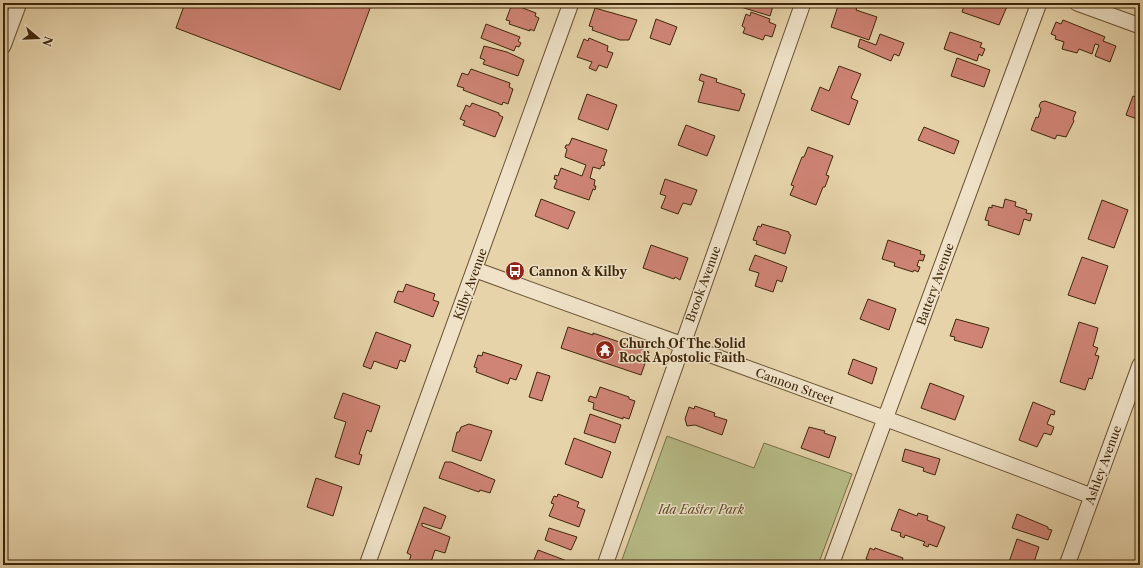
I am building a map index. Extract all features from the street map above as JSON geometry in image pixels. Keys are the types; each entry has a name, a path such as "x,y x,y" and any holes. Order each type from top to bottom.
{"street":[{"path":"3,46 19,3"},
{"name":"Kilby Avenue","path":"367,565 476,270 571,3"},
{"name":"Brook Avenue","path":"605,565 803,3"},
{"name":"Battery Avenue","path":"831,565 1039,3"},
{"path":"1077,3 1140,26"},
{"name":"Cannon Street","path":"476,270 681,346 886,418 1092,496"},
{"name":"Ashley Avenue","path":"1067,565 1140,365"}],"green space":[{"name":"Ida Easter Park","path":"667,436 754,468 764,443 852,474 818,565 620,565"}],"building":[{"path":"185,3 372,3 340,90 176,28"},
{"path":"728,3 774,3 770,16"},
{"path":"965,3 1008,4 999,25 962,12"},
{"path":"512,4 536,13 535,16 539,18 534,31 509,24 510,21 506,20"},
{"path":"843,4 858,4 856,10 877,17 869,40 831,27 838,6 842,8"},
{"path":"595,8 637,20 629,40 620,40 592,30 593,27 589,26"},
{"path":"751,12 770,19 769,22 776,25 772,37 765,35 763,40 743,33 745,28 742,26 746,14 750,16"},
{"path":"656,19 677,27 670,45 650,38"},
{"path":"1063,20 1103,36 1105,37 1103,41 1116,46 1110,62 1095,56 1099,45 1095,44 1092,54 1079,49 1077,53 1062,49 1064,42 1055,39 1056,36 1051,34 1056,22 1061,24"},
{"path":"486,24 520,37 518,41 521,43 519,47 516,46 514,51 481,38"},
{"path":"950,32 982,43 980,47 985,49 982,56 979,54 977,61 944,49"},
{"path":"880,34 904,43 899,56 894,54 891,61 858,47 860,39 876,45"},
{"path":"589,38 608,46 607,51 613,53 607,68 599,65 596,71 589,68 592,62 577,57 584,39 588,41"},
{"path":"484,46 507,52 524,60 518,76 483,64 485,60 480,58"},
{"path":"957,58 990,70 984,87 951,76"},
{"path":"839,66 861,74 851,98 858,101 849,125 811,110 820,87 829,91"},
{"path":"471,69 510,83 509,87 513,89 508,104 503,102 502,105 463,90 464,88 457,86 462,73 468,75"},
{"path":"701,74 717,79 716,82 741,90 741,93 745,94 739,111 698,102 704,82 699,80"},
{"path":"1140,78 1140,94 1135,92"},
{"path":"587,94 617,105 608,130 578,119"},
{"path":"1133,96 1140,98 1140,120 1126,115"},
{"path":"1045,101 1076,112 1073,119 1074,121 1066,137 1057,135 1055,139 1031,130 1041,109 1039,106 1041,102"},
{"path":"472,103 499,113 499,115 503,117 495,137 463,125 465,121 460,119 466,105 470,107"},
{"path":"686,125 715,136 707,156 678,145"},
{"path":"924,127 959,141 954,154 918,140"},
{"path":"572,138 607,150 603,161 605,162 604,166 602,165 600,169 593,167 590,178 595,180 594,186 596,186 595,190 593,189 589,200 554,188 557,180 554,179 555,175 558,176 561,168 582,176 586,165 565,157 567,149 565,148 566,145 569,145"},
{"path":"808,147 833,156 826,175 829,176 816,205 790,195 794,186 791,185 802,157 804,157"},
{"path":"665,179 697,190 691,205 683,203 678,214 661,208 666,196 660,194"},
{"path":"541,199 575,212 568,229 535,216"},
{"path":"1005,199 1016,202 1015,206 1027,210 1026,213 1032,214 1030,221 1024,219 1019,235 988,225 989,221 985,220 989,207 992,208 992,205 1003,208"},
{"path":"1102,200 1128,210 1114,248 1088,239"},
{"path":"762,224 789,232 791,235 785,254 756,244 757,241 753,240 758,226 761,227"},
{"path":"888,240 921,251 920,254 925,255 923,261 919,260 917,266 920,267 918,272 914,270 913,272 894,266 895,263 882,259"},
{"path":"651,245 688,258 680,280 675,277 674,279 643,268"},
{"path":"755,255 787,267 782,282 777,280 773,292 755,286 759,273 749,270"},
{"path":"1082,257 1108,266 1095,304 1068,295"},
{"path":"406,284 435,294 433,300 439,302 433,317 394,302 398,291 403,292"},
{"path":"868,299 896,309 889,330 860,319"},
{"path":"956,319 989,328 982,348 954,340 955,337 950,336"},
{"path":"1079,322 1098,328 1093,346 1098,348 1095,355 1099,356 1092,379 1089,378 1085,390 1060,382"},
{"name":"Church Of The Solid Rock Apostolic Faith","path":"568,327 593,335 593,333 649,352 641,375 561,348"},
{"path":"376,332 411,345 405,362 400,360 397,369 374,361 371,369 363,366"},
{"path":"483,352 522,365 516,380 510,378 508,384 476,372 477,368 474,367 478,355 482,356"},
{"path":"853,359 877,368 872,384 848,374"},
{"path":"537,372 550,376 542,401 529,397"},
{"path":"930,383 964,396 955,420 921,408"},
{"path":"600,387 629,397 629,399 635,401 629,419 623,417 623,419 593,409 594,403 588,401 590,396 596,398"},
{"path":"343,393 380,406 371,432 367,430 359,454 362,455 359,465 335,457 346,422 334,418"},
{"path":"1033,402 1055,411 1054,415 1051,414 1047,424 1054,427 1051,435 1044,433 1037,447 1019,440"},
{"path":"695,406 715,413 714,416 727,420 722,435 695,425 687,426 685,419 689,407 694,409"},
{"path":"590,414 621,425 615,443 584,433"},
{"path":"469,424 492,431 481,461 452,451 457,432 459,432 461,427"},
{"path":"809,427 825,431 824,433 836,437 829,458 801,448"},
{"path":"574,438 611,452 602,478 565,464"},
{"path":"905,449 940,459 935,475 923,471 924,468 902,461"},
{"path":"445,462 451,462 495,480 490,493 480,490 479,492 439,478"},
{"path":"316,478 342,487 333,516 307,507"},
{"path":"558,494 579,502 577,507 585,510 579,527 549,516 554,504 551,503 554,496 557,497"},
{"path":"424,507 446,516 441,529 422,523 422,526 450,537 445,553 435,550 430,565 408,565 411,555 407,553"},
{"path":"899,509 917,516 918,513 928,516 927,520 945,527 937,547 929,544 928,547 923,545 925,542 905,535 904,538 900,536 901,533 891,530"},
{"path":"1017,514 1052,530 1048,540 1012,528"},
{"path":"549,528 577,537 571,550 545,540"},
{"path":"1017,539 1039,547 1033,565 1008,565"},
{"path":"870,548 874,550 875,548 903,558 901,565 881,565 866,559"},
{"path":"538,550 567,561 566,565 532,565"}],"place":[{"name":"Cannon & Kilby","path":"515,271"},
{"name":"Church Of The Solid Rock Apostolic Faith","path":"605,350"}]}
